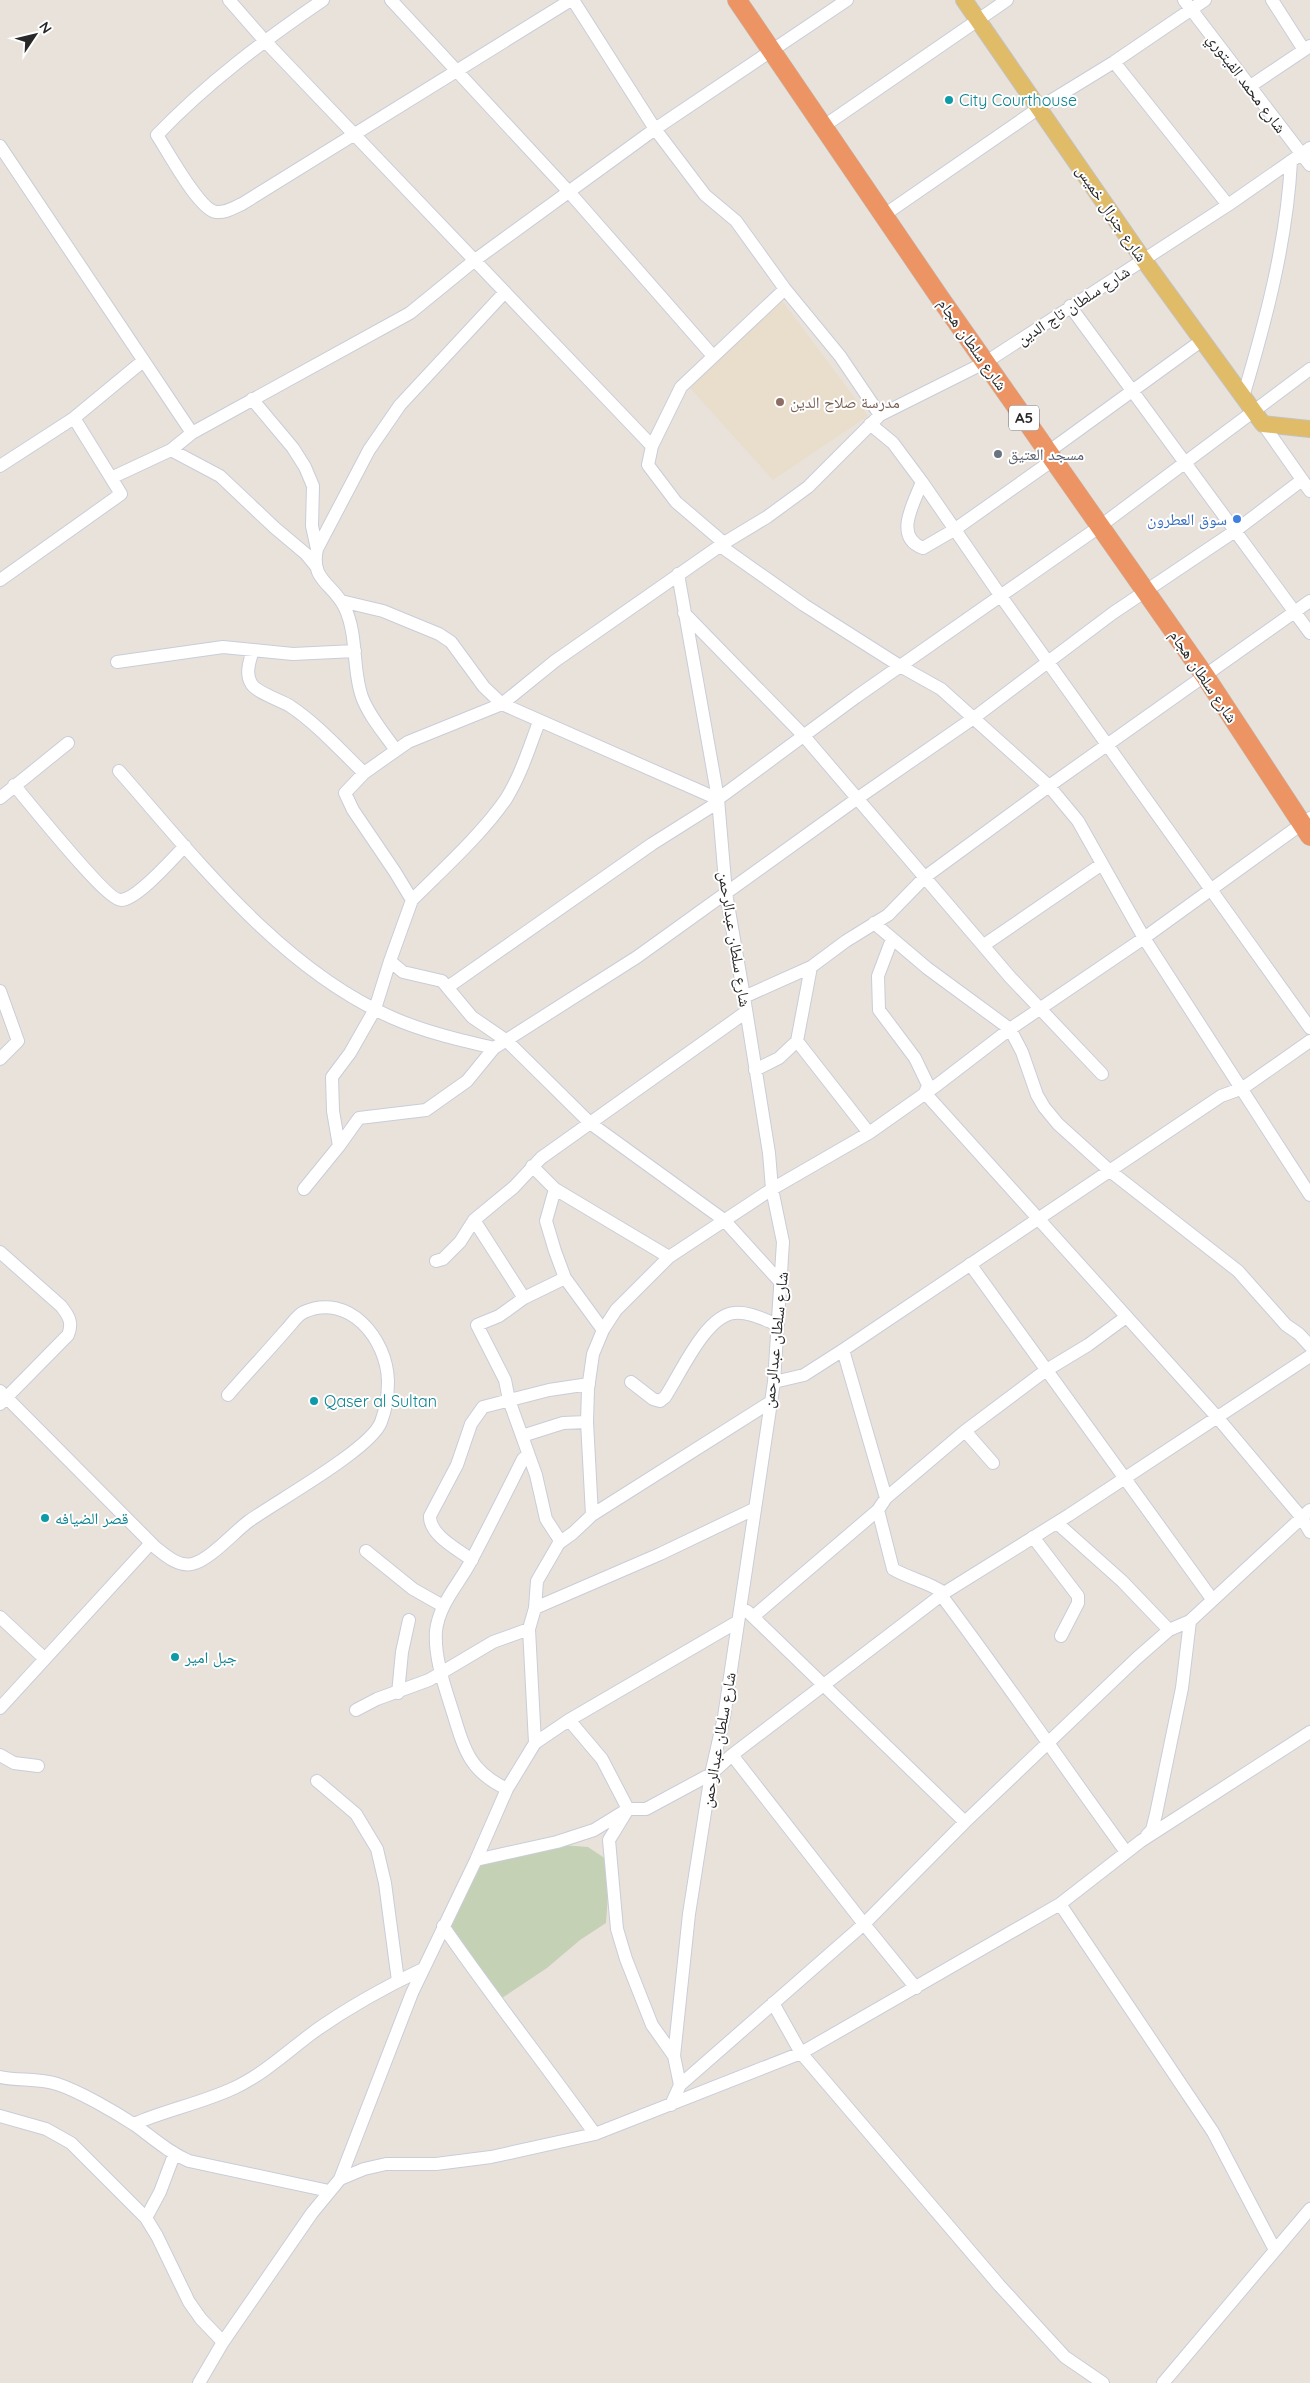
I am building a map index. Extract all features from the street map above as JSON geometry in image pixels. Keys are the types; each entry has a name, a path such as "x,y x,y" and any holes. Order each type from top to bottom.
{"highway":[{"name":"شارع سلطان هجام","path":"738,0 1050,456 1205,676 1307,826"}],"main road":[{"name":"شارع جنرال خميس","path":"964,0 1142,259 1258,418"},
{"path":"1258,418 1310,429"}],"street":[{"path":"229,0 264,40 652,446"},
{"path":"323,0 264,40 201,91 157,135 201,203 214,212 227,212 572,0 655,129 705,195 736,221 785,289 840,356 880,415"},
{"path":"391,0 570,193 713,356"},
{"path":"111,478 171,450 192,433 410,313 475,260 570,193 655,129 847,0"},
{"path":"824,126 1007,0"},
{"path":"884,215 1039,108 1114,62 1188,5 1206,0"},
{"path":"1249,87 1307,48 1272,0"},
{"name":"شارع محمد الفيتوري","path":"1188,5 1310,165"},
{"path":"1114,62 1228,205"},
{"path":"0,146 192,433"},
{"path":"1243,397 1272,290 1301,154"},
{"name":"شارع سلطان تاج الدين","path":"412,900 349,803 345,793 364,773 395,749 425,734 502,704 536,675 678,574 722,544 767,518 808,487 880,415 986,362 1142,259 1228,205 1301,154"},
{"path":"785,289 681,387 652,446 648,465 676,502 722,544 804,605 900,666 941,689 1049,786 1078,821 1144,938 1243,1088 1310,1195"},
{"path":"317,549 369,450 400,405 505,292"},
{"path":"1070,306 1310,633"},
{"path":"922,482 906,526 908,537 914,545 923,548 954,530 1201,341"},
{"path":"0,467 74,418 143,361"},
{"path":"448,987 652,844 718,801 803,735 1099,526 1185,462 1258,418 1310,369"},
{"path":"252,399 293,448 305,467 312,486 312,526 317,549 315,565"},
{"path":"0,580 121,494 74,418"},
{"path":"304,1189 359,1118 426,1110 467,1081 494,1048 637,957 974,717 1113,613 1306,485 1258,418"},
{"path":"870,424 893,443 922,482 1000,595 1310,1028"},
{"path":"171,450 220,476 275,528 306,554 315,565 320,577 341,601 351,622 362,697 395,749"},
{"name":"شارع سلطان عبدالرحمن","path":"678,574 718,801 726,893 769,1153 772,1189 784,1242 774,1382 724,1717 711,1774 689,1914 674,2056 680,2086"},
{"path":"341,601 383,611 439,634 450,642 484,687 502,704 539,722 636,761 718,801"},
{"path":"744,997 811,967 888,915 925,877 1049,786 1310,601"},
{"path":"684,613 803,735 1040,1009 1102,1074"},
{"path":"116,662 223,647 293,654 355,651"},
{"path":"252,650 248,668 249,679 254,688 290,707 320,731 364,773"},
{"path":"338,1146 333,1110 332,1077 350,1053 375,1010 412,900 506,799 520,772 539,722"},
{"path":"0,798 68,743"},
{"path":"119,771 240,906 280,942 338,988 375,1010 416,1027 494,1048"},
{"path":"14,785 97,882 117,900 122,900 136,893 186,846"},
{"path":"592,1515 587,1422 588,1384 593,1354 603,1330 616,1310 669,1257 772,1189 869,1133 1010,1030 1144,938 1210,889 1307,826"},
{"path":"984,945 1102,864"},
{"path":"874,924 928,968 1010,1030 1044,1107 1081,1147 1238,1271 1286,1326 1299,1334 1310,1346"},
{"path":"892,939 878,976 879,1010 915,1058 928,1085 925,1093"},
{"path":"390,961 403,972 442,980 472,1017 507,1041 590,1123 724,1220 782,1284"},
{"path":"756,1070 779,1058 797,1041 811,967"},
{"path":"0,991 18,1041 0,1059"},
{"path":"436,1261 443,1259 460,1242 474,1220 514,1187 532,1166 746,1012"},
{"path":"797,1041 869,1133"},
{"path":"774,1382 804,1375 1221,1096 1243,1088 1310,1041"},
{"path":"925,1093 1306,1514 1310,1532"},
{"path":"532,1166 555,1189 669,1257"},
{"path":"555,1189 546,1221 566,1278 603,1330"},
{"path":"474,1220 524,1298"},
{"path":"0,1252 61,1306 69,1317 71,1327 68,1335 2,1397 151,1543 177,1562 192,1564 203,1559 237,1530 276,1502 318,1477 369,1438 381,1424 387,1403 388,1380 384,1361 368,1329 357,1317 340,1309 324,1306 302,1312 228,1395"},
{"path":"970,1264 1212,1599"},
{"path":"559,1543 559,1539 546,1519 536,1475 509,1400 505,1380 477,1325 499,1316 524,1298 566,1278"},
{"path":"631,1382 653,1399 660,1401 666,1397 699,1341 713,1324 725,1314 736,1312 747,1314 778,1325"},
{"path":"754,1616 878,1510 886,1498 965,1431 1045,1370 1088,1345 1126,1317"},
{"path":"843,1350 886,1498"},
{"path":"476,1860 558,1842 594,1830 628,1809 646,1809 711,1774 732,1755 823,1684 943,1594 1057,1523 1310,1356"},
{"path":"472,1560 434,1530 430,1523 430,1516 457,1465 476,1415 483,1407 548,1390 588,1384"},
{"path":"535,1743 529,1629 535,1608 536,1581 559,1543 574,1533 592,1515 770,1403"},
{"path":"522,1436 563,1424 587,1422"},
{"path":"965,1431 993,1462"},
{"path":"507,1789 491,1782 464,1751 442,1673 436,1645 436,1629 443,1606 472,1560 523,1459 528,1455"},
{"path":"535,1608 660,1554 754,1509"},
{"path":"878,1510 893,1569 909,1578 935,1586 943,1594 1048,1745 1126,1852"},
{"path":"671,2105 680,2086 864,1924 965,1822 1169,1630 1190,1621 1306,1514"},
{"path":"1057,1523 1122,1582 1169,1630"},
{"path":"1033,1537 1078,1596 1078,1603 1061,1636"},
{"path":"0,1708 151,1543"},
{"path":"366,1551 413,1589 443,1606"},
{"path":"741,1606 754,1616 965,1822"},
{"path":"0,1617 45,1659"},
{"path":"398,1693 402,1652 409,1620"},
{"path":"1141,1841 1152,1830 1156,1814 1182,1688 1190,1621"},
{"path":"199,2383 223,2342 340,2179 423,1969 476,1860 507,1789 535,1743 569,1720 737,1622"},
{"path":"356,1710 442,1673 493,1642 529,1629"},
{"path":"569,1720 602,1759 628,1809"},
{"path":"340,2179 364,2169 386,2164 436,2164 491,2157 595,2134 801,2053 1060,1904 1141,1841 1310,1732"},
{"path":"0,1755 14,1763 38,1766"},
{"path":"732,1755 916,1988"},
{"path":"317,1781 356,1814 377,1849 385,1882 398,1981"},
{"path":"628,1809 609,1840 617,1929 626,1959 652,2025 674,2056"},
{"path":"1060,1904 1213,2132 1275,2250"},
{"path":"443,1926 495,2000 527,2039 595,2134"},
{"path":"134,2124 234,2088 268,2068 314,2032 358,2002 423,1969"},
{"path":"773,2003 801,2053 999,2285 1065,2357 1103,2383"},
{"path":"0,2076 16,2080 40,2080 72,2090 134,2124 174,2155 189,2161 329,2192"},
{"path":"0,2116 46,2130 64,2139 146,2218 158,2236 189,2302 201,2319 223,2342"},
{"path":"146,2218 160,2192 174,2155"},
{"path":"1163,2383 1310,2210"}],"shaded area":[{"name":"مدرسة صلاح الدين","path":"781,299 868,416 773,480 690,388"}],"green space":[{"path":"561,1845 588,1847 606,1859 608,1894 606,1923 580,1940 547,1968 502,1998 448,1927 481,1862"}],"place":[{"name":"City Courthouse","path":"949,100"},
{"name":"مدرسة صلاح الدين","path":"780,402"},
{"name":"مسجد العتيق","path":"998,454"},
{"name":"سوق العطرون","path":"1237,519"},
{"name":"Qaser al Sultan","path":"314,1401"},
{"name":"قصر الضيافه","path":"45,1518"},
{"name":"جبل امير","path":"175,1657"}]}
